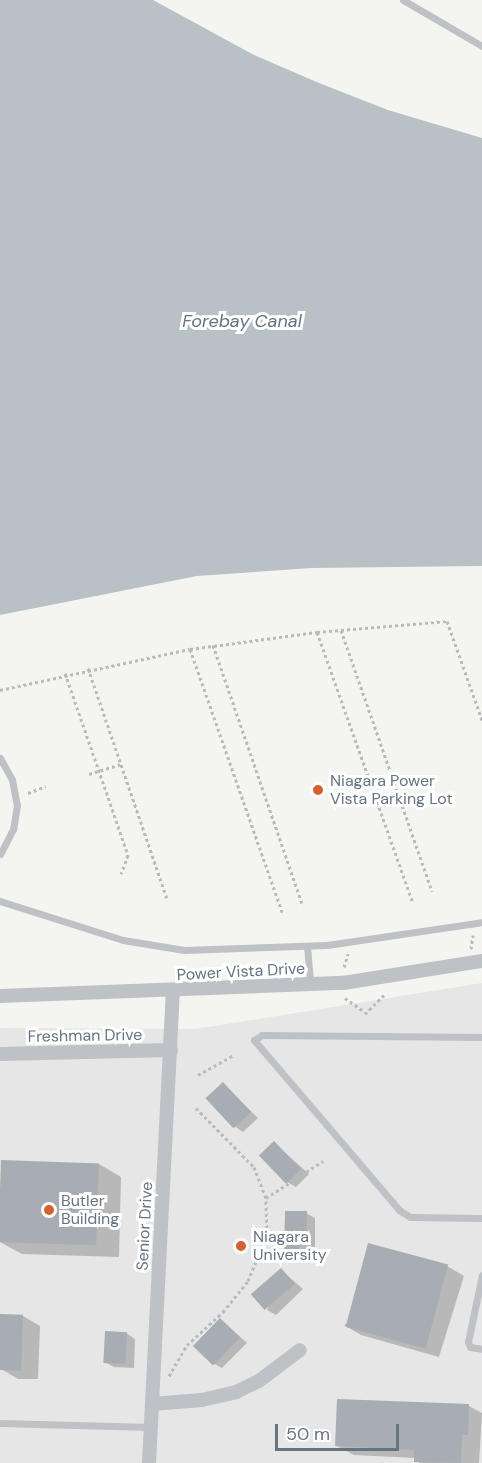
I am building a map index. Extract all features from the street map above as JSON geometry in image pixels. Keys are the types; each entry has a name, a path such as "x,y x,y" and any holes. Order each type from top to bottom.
{"street":[{"name":"Power Vista Drive","path":"0,996 173,992 310,984 405,976 476,957"},
{"name":"Senior Drive","path":"149,1463 173,992"},
{"name":"Freshman Drive","path":"0,1054 171,1050"},
{"path":"152,1404 202,1400 236,1392 259,1381 300,1350"}],"lane":[{"path":"403,0 482,46"},
{"path":"0,758 12,780 16,805 13,829 0,854"},
{"path":"0,901 155,947 307,946 414,935 482,922"},
{"path":"307,946 310,984"},
{"path":"482,1038 262,1035 254,1040 405,1215 482,1218"},
{"path":"482,1275 468,1342 470,1347 482,1349"},
{"path":"0,1423 151,1427"}],"path":[{"path":"0,690 64,673 213,645 317,632 447,621 482,720"},
{"path":"341,630 432,892"},
{"path":"317,632 411,901"},
{"path":"213,645 303,906"},
{"path":"190,649 282,912"},
{"path":"88,668 168,901"},
{"path":"64,673 128,855 121,874"},
{"path":"89,774 121,764"},
{"path":"28,793 46,786"},
{"path":"473,933 476,957"},
{"path":"342,972 349,953"},
{"path":"344,991 345,1001 365,1013 385,994"},
{"path":"198,1076 234,1055"},
{"path":"166,1382 187,1345 223,1312 248,1281 267,1234 266,1198 254,1167 195,1108"},
{"path":"266,1198 323,1161"}],"shaded area":[{"name":"Niagara University","path":"482,983 482,1463 0,1463 0,1028 196,1029"}],"water":[{"name":"Forebay Canal","path":"0,0 153,0 254,55 319,83 388,110 482,138 482,566 312,568 197,576 0,615"}],"building":[{"path":"223,1082 251,1112 233,1128 205,1098"},
{"path":"274,1141 301,1169 286,1184 259,1156"},
{"name":"Butler Building","path":"1,1160 99,1163 96,1245 0,1242"},
{"path":"285,1211 307,1211 306,1243 299,1243 299,1251 284,1251"},
{"path":"368,1243 448,1264 426,1349 345,1327"},
{"path":"281,1268 295,1284 265,1310 251,1294"},
{"path":"0,1314 23,1315 21,1371 0,1370"},
{"path":"220,1318 240,1337 213,1366 193,1346"},
{"path":"105,1331 127,1332 125,1364 103,1363"},
{"path":"337,1399 469,1404 468,1435 462,1435 461,1463 414,1462 414,1450 335,1446"}],"place":[{"name":"Niagara Power Vista Parking Lot","path":"318,790"},
{"name":"Butler Building","path":"49,1210"},
{"name":"Niagara University","path":"241,1246"}]}
